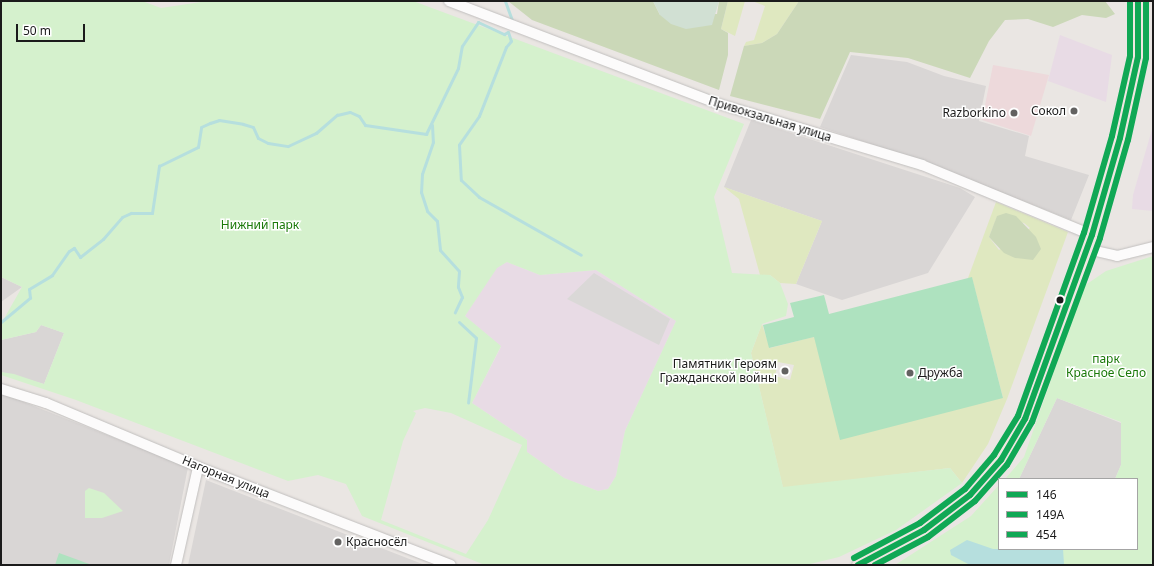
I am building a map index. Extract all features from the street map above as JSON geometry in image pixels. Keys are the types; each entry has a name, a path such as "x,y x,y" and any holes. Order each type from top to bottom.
{"main road":[{"path":"858,565 899,545 948,513 970,495 1001,460 1025,419 1092,235 1133,82 1138,44 1138,1"}],"street":[{"name":"Привокзальная улица","path":"449,1 719,104 922,165 1092,235"},
{"path":"1087,249 1117,256 1153,247"},
{"name":"Нагорная улица","path":"1,389 46,403 198,467 449,565"},
{"path":"176,565 198,467"}],"shaded area":[{"path":"1060,35 1112,55 1106,102 1048,81"},
{"path":"851,55 907,62 944,76 986,86 979,121 1029,136 1025,156 1089,175 1071,220 919,160 820,127"},
{"path":"993,65 1049,75 1031,136 982,120"},
{"path":"751,120 960,188 975,197 928,273 842,300 796,284 822,221 724,187"},
{"path":"1153,126 1153,211 1132,209 1133,195"},
{"path":"507,262 540,275 596,270 676,321 625,431 616,476 608,489 598,491 564,478 527,452 527,440 472,403 501,347 465,316 497,267"},
{"path":"594,273 670,319 659,345 567,299"},
{"path":"1,277 22,287 1,302"},
{"path":"41,325 64,333 44,384 1,372 1,340 36,332"},
{"path":"1,393 188,467 169,565 1,565"},
{"path":"1057,398 1121,423 1121,465 1115,478 1019,478"},
{"path":"206,480 425,565 188,565"}],"green space":[{"name":"Нижний парк","path":"1,1 142,1 161,8 208,1 413,1 744,124 714,197 732,273 770,275 780,283 788,304 786,316 762,324 751,353 783,487 950,468 962,483 896,530 839,557 806,565 485,565 362,516 346,484 318,475 288,481 76,400 1,375 1,372 14,374 44,384 64,333 41,325 36,332 1,340 1,324 22,287 1,277","holes":["507,262 540,275 596,270 676,321 625,431 616,476 608,489 598,491 564,478 527,452 527,440 472,403 501,346 465,316 497,268","425,408 451,413 522,445 488,520 466,554 381,520 403,441 416,413 413,411"]},
{"path":"508,1 653,1 660,15 717,14 719,1 728,1 721,29 728,33 728,55 719,90 532,20"},
{"path":"653,1 719,1 712,25 686,29 671,24 660,15"},
{"path":"728,1 745,1 735,36 721,29"},
{"path":"752,1 799,1 777,34 762,43 744,46 746,42 754,40 765,6"},
{"path":"799,1 1105,1 1115,14 1106,18 1082,15 1053,27 1028,19 1005,20 989,41 970,78 908,58 850,52 820,119 730,96 744,46 762,43 777,34"},
{"path":"724,187 822,221 796,284 780,283 770,275 760,275 739,199"},
{"path":"996,202 1068,232 1007,399 988,444 962,483 950,468 783,488 751,353 762,324 770,348 813,337 1003,398 972,278 968,278","holes":["997,217 1024,223 1030,228 999,250 989,237","778,362 794,365 790,380 775,376"]},
{"path":"1006,213 1016,216 1036,237 1041,249 1033,260 1015,258 1004,253 989,237 997,216"},
{"name":"парк Красное Село","path":"1153,256 1153,565 895,565 971,516 998,486 998,550 1138,550 1138,478 1115,478 1121,465 1121,422 1057,398 1019,478 1006,478 1024,457 1084,286 1106,271"},
{"name":"Дружба","path":"972,277 1003,398 840,440 814,337 769,348 763,325 794,317 790,303 824,295 829,314"},
{"path":"89,488 104,493 123,511 102,518 85,518 85,491"},
{"path":"59,553 92,565 55,565"}],"water":[{"path":"967,540 998,550 1063,550 1064,564 970,565 951,555 950,550"}],"waterway":[{"path":"505,1 512,20"},
{"path":"1,322 30,298 29,289 52,275 69,251 74,248 80,257 103,239 122,217 131,213 152,213 159,166 198,147 201,127 210,123 219,120 243,124 253,127 258,138 268,143 288,146 316,133 337,115 350,112 359,116 365,125 426,134 458,68 462,46 478,22 504,34 508,32 511,41 506,47 479,116 459,145 461,180 479,197 581,255"},
{"path":"432,125 433,142 422,174 421,192 427,211 437,221 440,250 459,271 458,287 462,297 455,312"},
{"path":"459,322 476,338 468,403"}],"transit line":[{"name":"454","path":"854,558 920,523 965,489 994,455 1018,416 1084,233 1112,136 1130,56 1130,1"},
{"name":"146","path":"858,565 924,530 970,495 1001,460 1025,419 1092,235 1120,138 1138,57 1138,1"},
{"name":"149А","path":"875,565 928,537 975,501 1007,465 1032,422 1100,238 1128,140 1146,58 1146,1"}],"place":[{"name":"Сокол","path":"1074,111"},
{"name":"Razborkino","path":"1014,113"},
{"name":"Памятник Героям Гражданской войны","path":"785,371"},
{"name":"Дружба","path":"910,373"},
{"name":"Красносёл","path":"338,542"}]}
